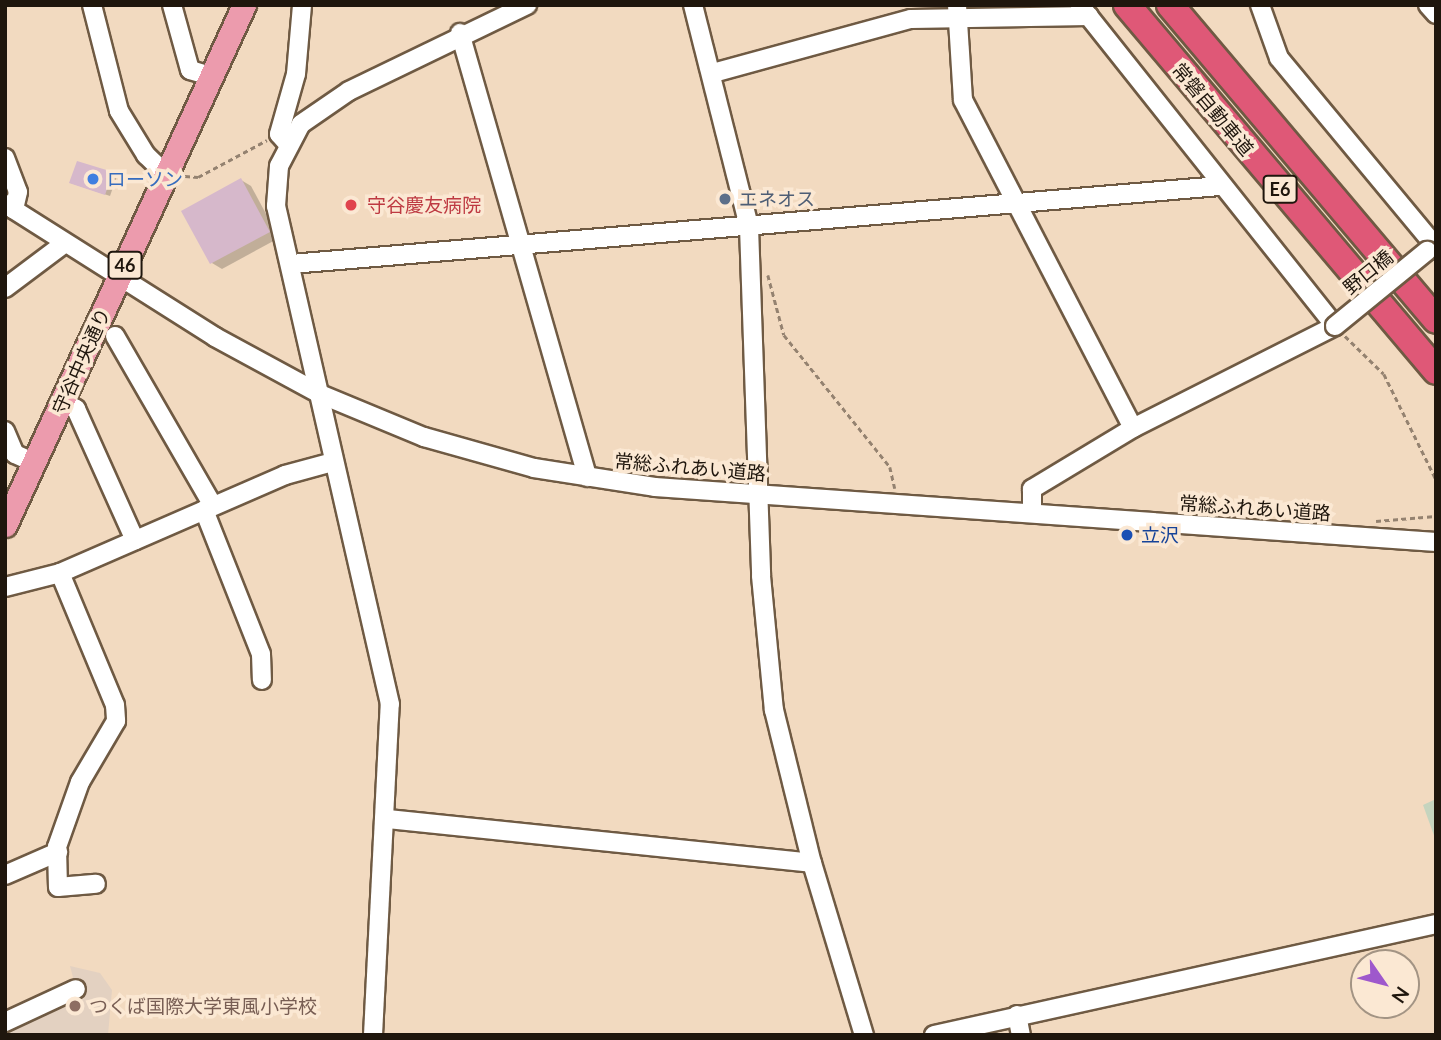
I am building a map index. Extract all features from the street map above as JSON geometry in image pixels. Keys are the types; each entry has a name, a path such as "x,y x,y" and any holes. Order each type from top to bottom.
{"highway":[{"name":"常磐自動車道","path":"1127,5 1436,371"},
{"name":"常磐自動車道","path":"1170,5 1436,320"}],"main road":[{"name":"守谷中央通り","path":"5,525 244,5"}],"street":[{"path":"92,5 119,111 146,156 166,174"},
{"path":"172,5 190,70 211,76"},
{"path":"302,5 296,74 283,139 276,206 334,463 381,641 390,704 387,819 373,1035"},
{"path":"283,139 349,91 460,33 527,5"},
{"path":"693,5 713,73 749,227 774,710 811,863 864,1035"},
{"path":"1260,5 1279,58 1433,248"},
{"path":"1427,5 1436,14"},
{"path":"713,73 911,19 957,12 1084,11 1220,186 1335,326"},
{"path":"957,12 963,100 1013,203 1133,428"},
{"path":"460,33 587,477"},
{"path":"5,158 19,192 10,207"},
{"path":"290,264 520,248 1220,186"},
{"name":"常総ふれあい道路","path":"10,207 119,277 320,394 460,448 587,477 761,495 1436,542"},
{"path":"5,288 65,243"},
{"name":"野口橋","path":"1032,513 1032,489 1133,428 1335,326 1433,248"},
{"path":"115,336 208,508 261,654 262,680"},
{"path":"63,402 76,409 135,540"},
{"path":"5,430 15,454 35,463"},
{"path":"5,587 60,573 285,475 334,463"},
{"path":"60,573 116,720 80,782 58,852 58,887 96,884"},
{"path":"387,819 520,838 811,863"},
{"path":"5,875 58,852"},
{"path":"934,1035 1436,923"},
{"path":"5,1022 76,989"},
{"path":"1017,1015 1021,1035"}],"path":[{"path":"166,174 198,177 283,139"},
{"path":"753,272 767,275 785,335 890,467 898,505"},
{"path":"1335,326 1384,374 1436,479"},
{"path":"1368,537 1378,517 1436,516"}],"shaded area":[{"name":"つくば国際大学東風小学校","path":"70,966 100,973 112,990 108,1035 5,1035 5,1022 76,989"}],"green space":[{"path":"1436,799 1436,841 1423,805"}],"building":[{"path":"77,161 113,172 105,195 69,183"},
{"path":"241,178 270,232 210,264 181,211"}],"place":[{"name":"ローソン","path":"93,179"},
{"name":"エネオス","path":"725,199"},
{"name":"守谷慶友病院","path":"351,205"},
{"name":"立沢","path":"1127,535"},
{"name":"つくば国際大学東風小学校","path":"75,1006"}]}
